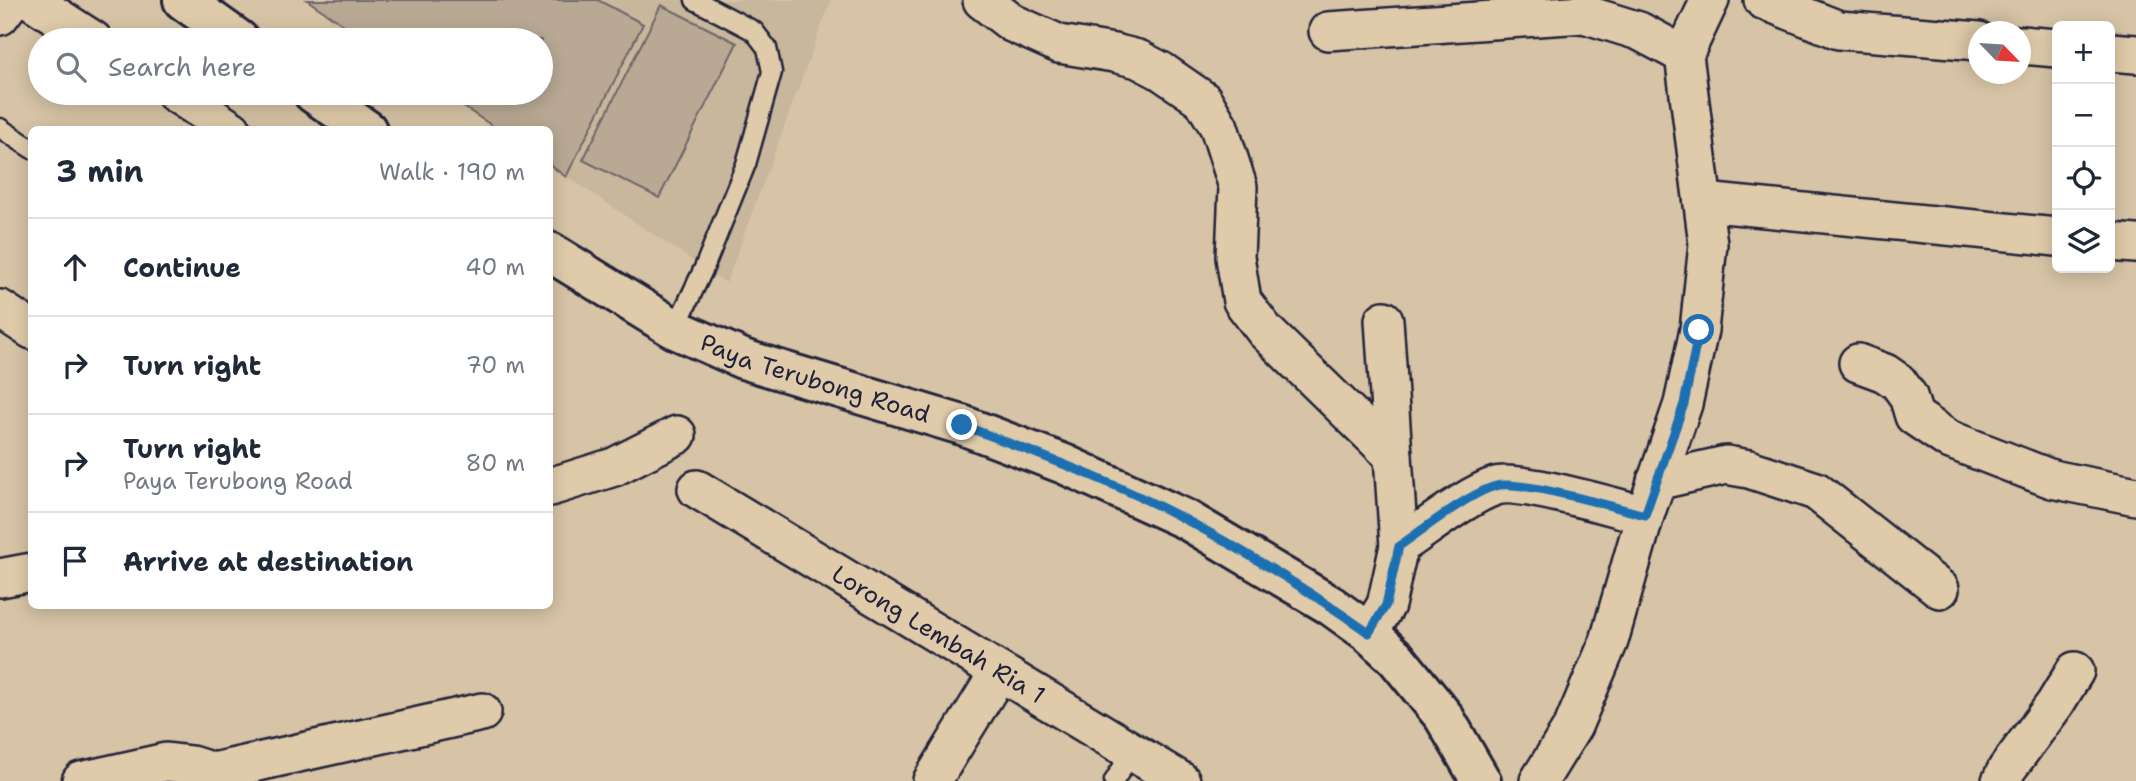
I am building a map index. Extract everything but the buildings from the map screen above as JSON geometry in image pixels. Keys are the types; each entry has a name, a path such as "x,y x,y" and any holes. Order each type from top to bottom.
{"main road":[{"path":"183,0 222,28"},
{"path":"331,105 361,126"},
{"name":"Paya Terubong Road","path":"553,254 675,329 743,359 962,425 1064,464 1187,520 1330,606 1369,633 1396,658 1444,717 1481,781"}],"street":[{"path":"0,16 12,0"},
{"path":"31,0 74,28"},
{"path":"982,0 1012,23 1059,44 1114,52 1138,59 1161,71 1203,100 1219,127 1238,187 1235,257 1242,301 1265,331 1393,456"},
{"path":"1539,781 1573,726 1609,641 1645,515 1684,404 1699,330 1708,244 1684,54 1710,0"},
{"path":"1763,0 1839,30 1968,40"},
{"path":"1328,31 1584,14 1639,32 1684,54"},
{"path":"2031,46 2052,48"},
{"path":"2115,52 2136,54"},
{"path":"193,105 226,126"},
{"path":"1704,202 2052,237"},
{"path":"2115,242 2136,244"},
{"path":"0,309 28,327"},
{"path":"1369,633 1386,605 1399,546 1384,320"},
{"path":"1858,363 1885,373 1898,382 1908,396 1914,416 1948,439 2052,479 2136,496"},
{"path":"553,486 614,467 677,435"},
{"path":"1656,481 1726,465 1749,469 1816,491 1940,589"},
{"path":"1399,546 1480,492 1498,485 1523,486 1645,515"},
{"name":"Lorong Lembah Ria 1","path":"697,489 999,672 1123,767 1181,781"},
{"path":"0,578 28,573"},
{"path":"2001,781 2075,671"},
{"path":"932,781 999,672"},
{"path":"81,781 166,762 193,773 213,772 482,712"}],"lane":[{"path":"675,329 704,268 746,164 772,72 767,48 754,31 695,0"},
{"path":"0,128 28,146"}],"shaded area":[{"path":"307,0 831,0 726,283 553,167 553,126 492,126 461,105 553,105 553,28 348,28"},
{"path":"307,0 598,0 643,24 566,177 553,167 553,126 492,126 461,105 553,105 553,28 348,28"},
{"path":"661,5 737,43 659,198 583,160"}],"route":[{"path":"962,425 1064,464 1187,520 1330,606 1369,633 1386,605 1399,546 1480,492 1498,485 1523,486 1645,515 1684,404 1699,330"}]}
